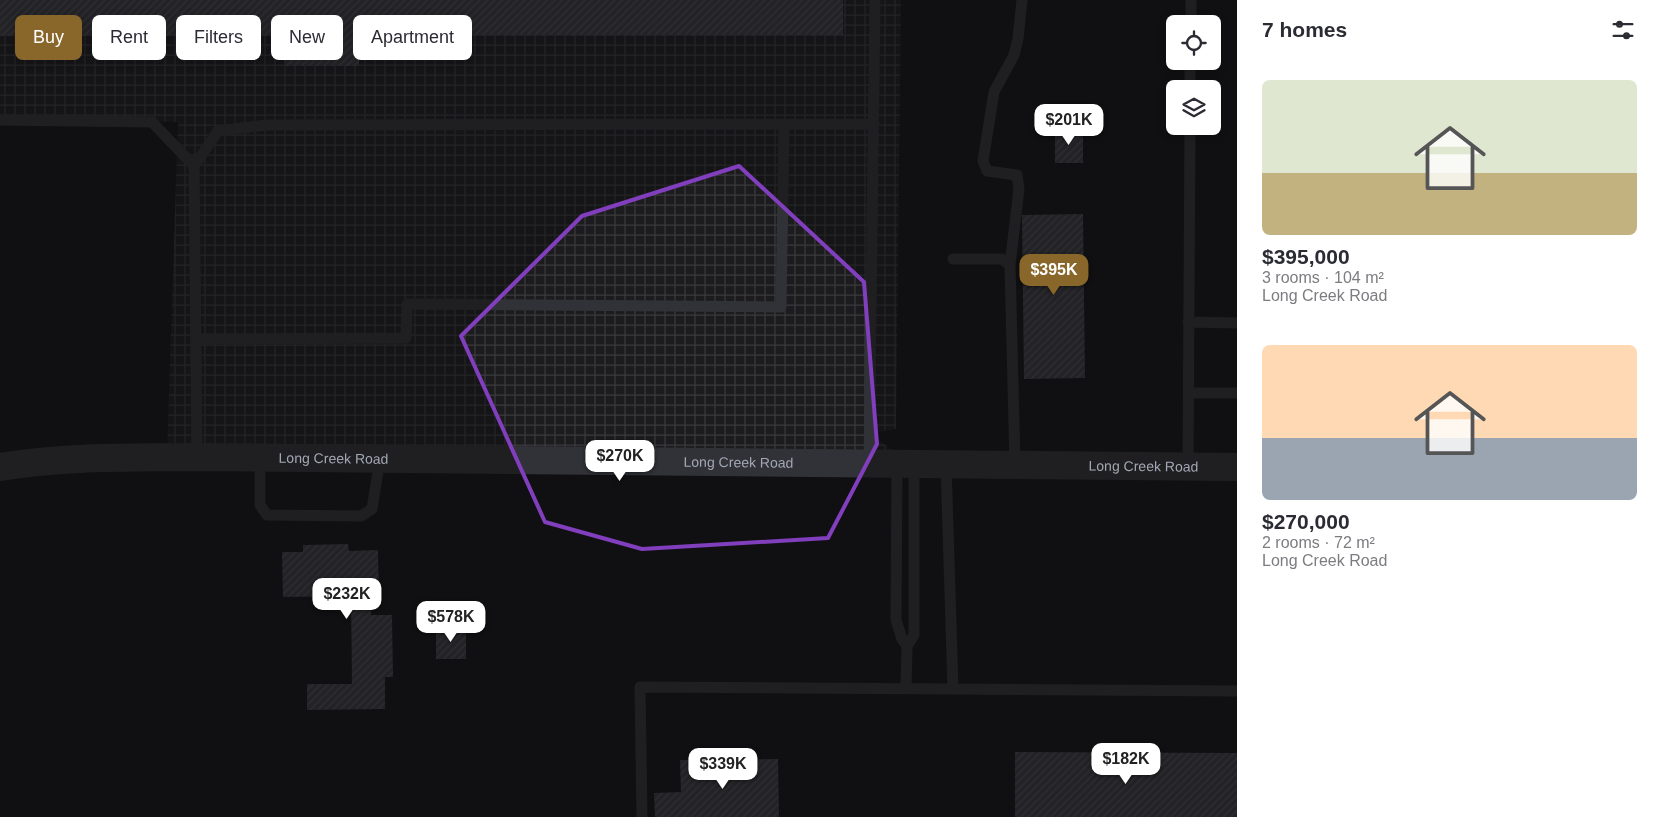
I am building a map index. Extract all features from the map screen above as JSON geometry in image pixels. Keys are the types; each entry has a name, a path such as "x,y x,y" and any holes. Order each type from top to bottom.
{"street":[{"name":"Long Creek Road","path":"0,467 88,459 197,457 1237,467"}],"lane":[{"path":"869,463 876,0"},
{"path":"1015,465 1010,265 1019,188 1017,175 987,171 982,161 994,92 1014,55 1018,39 1022,0"},
{"path":"1191,0 1191,15"},
{"path":"0,120 152,122 194,166"},
{"path":"196,338 406,338 407,304 781,307 784,124"},
{"path":"197,457 194,166 218,131 266,125 874,124"},
{"path":"1188,467 1190,135"},
{"path":"952,259 1002,259 1010,265"},
{"path":"1188,322 1237,323"},
{"path":"1189,393 1237,393"},
{"path":"260,457 260,505 266,515 362,516 372,509 380,459"},
{"path":"906,464 896,620 902,639 907,646"},
{"path":"906,464 914,635 907,646 906,688"},
{"path":"946,464 952,689"},
{"path":"642,817 640,688 1237,691"}],"highlighted area":[{"path":"739,166 864,282 877,444 828,538 642,549 545,522 461,336 582,216"}],"shaded area":[{"path":"0,0 901,0 896,429 870,433 896,453 167,453 178,122 0,118"}],"building":[{"path":"0,0 843,0 843,35 472,35 472,15 353,15 353,60 359,60 359,66 284,66 284,60 343,60 343,15 271,15 271,36 261,36 261,15 176,15 176,36 166,36 166,15 92,15 92,36 82,36 82,15 15,15 15,36 0,36"},
{"path":"1055,128 1083,128 1083,163 1055,163"},
{"path":"1083,214 1085,378 1024,379 1022,215"},
{"path":"348,544 349,551 378,550 379,609 371,609 371,615 392,615 393,677 385,677 385,709 307,710 307,684 352,684 351,596 283,597 282,552 303,552 303,545"},
{"path":"436,627 466,627 466,659 436,659"},
{"path":"1015,752 1237,753 1237,817 1015,817"},
{"path":"778,759 779,817 655,817 654,793 681,792 680,760"}]}
